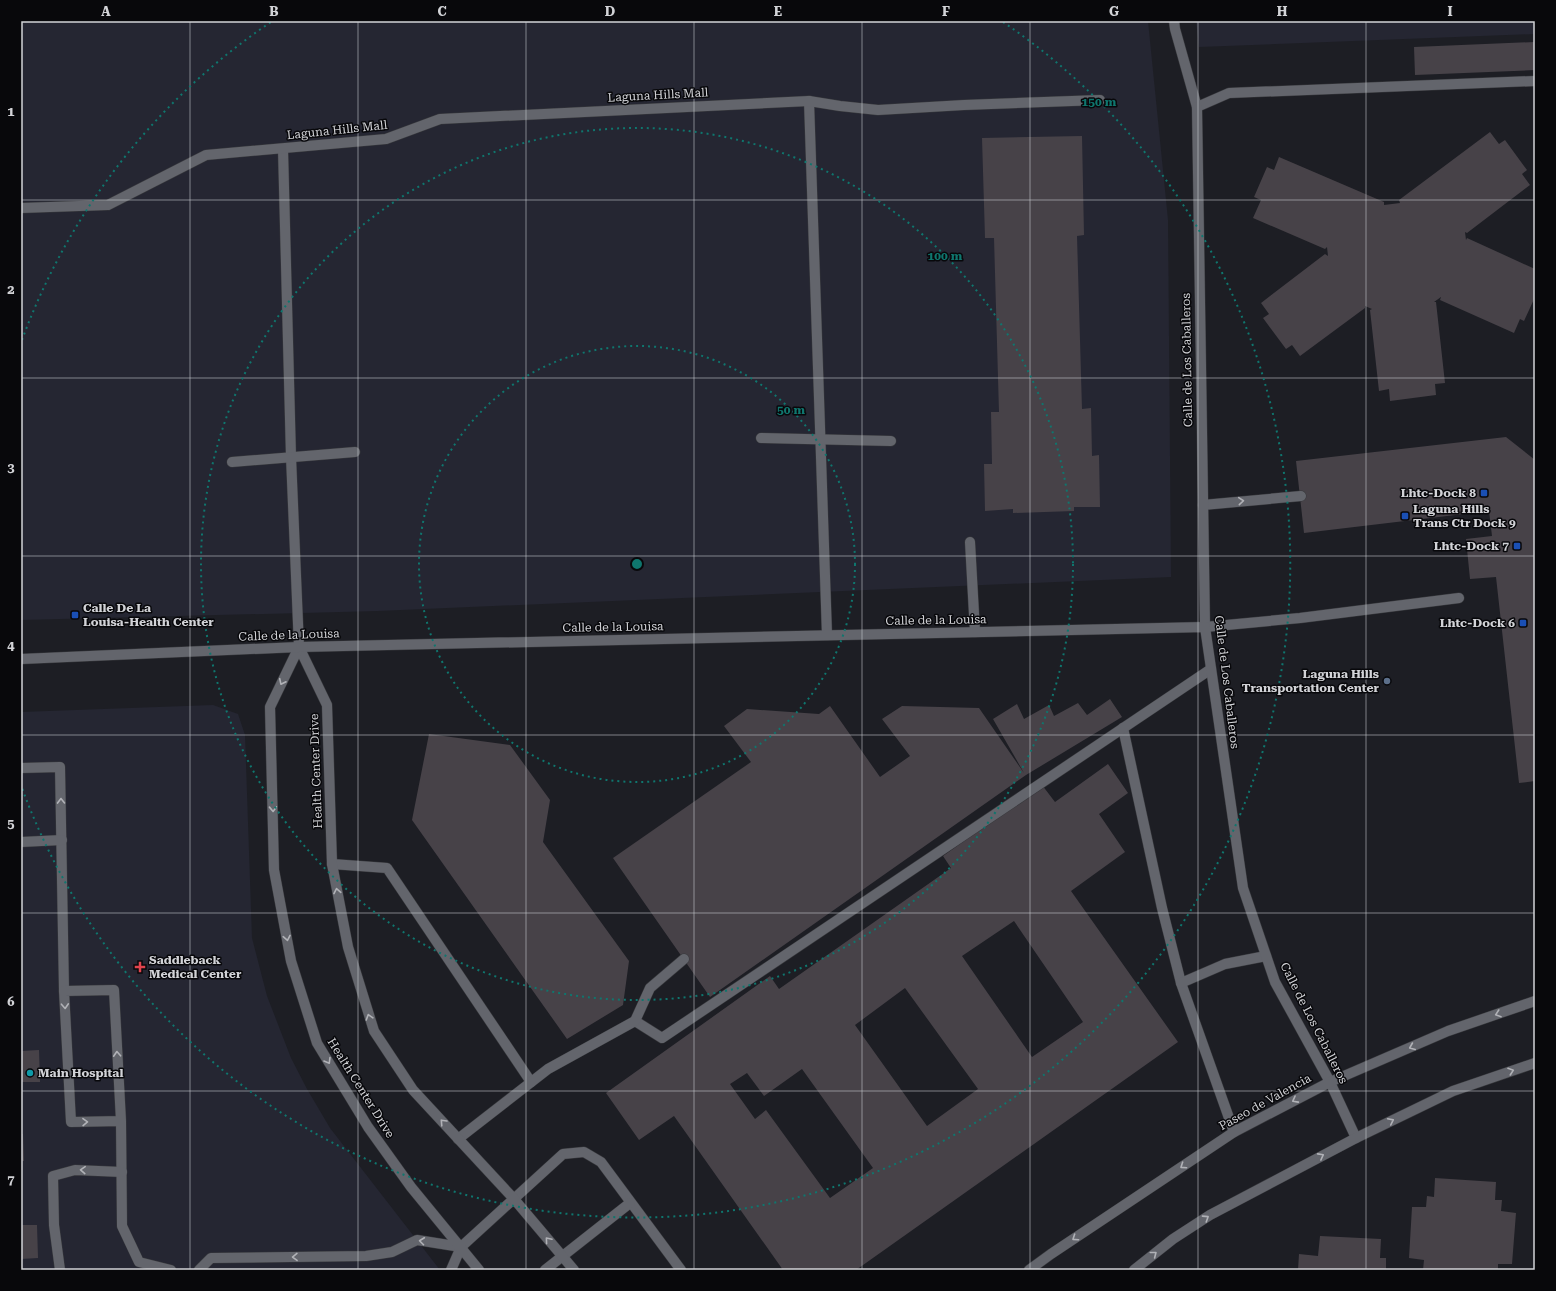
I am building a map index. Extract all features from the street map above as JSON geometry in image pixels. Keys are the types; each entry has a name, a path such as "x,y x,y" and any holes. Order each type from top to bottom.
{"street":[{"name":"Calle de Los Caballeros","path":"1174,21 1197,106 1205,627 1243,888 1276,982 1330,1082 1356,1138"},
{"path":"1197,106 1229,93 1535,81"},
{"name":"Laguna Hills Mall","path":"21,208 108,204 206,155 386,140 440,119 809,101 878,110 964,104 1100,100"},
{"path":"809,101 826,635"},
{"path":"283,149 291,457 299,647"},
{"path":"761,438 891,441"},
{"path":"232,462 355,452"},
{"path":"1202,505 1300,496"},
{"path":"970,542 975,632"},
{"name":"Calle de la Louisa","path":"21,660 299,647 1205,627 1300,618 1459,598"},
{"name":"Health Center Drive","path":"299,647 327,705 332,864 348,946 374,1031 413,1090 514,1199 574,1270"},
{"name":"Health Center Drive","path":"299,647 270,707 274,870 291,961 317,1043 368,1127 412,1187 479,1270"},
{"path":"635,1021 662,1038 1211,669"},
{"path":"1123,728 1162,908 1181,983 1234,1132"},
{"path":"21,768 60,767 64,991 71,1122 121,1121"},
{"path":"21,842 62,840"},
{"path":"332,864 387,868 531,1082"},
{"path":"1181,983 1225,964 1266,956"},
{"path":"458,1139 548,1069 635,1021 650,988 684,959"},
{"path":"64,991 114,990 121,1121 122,1226 139,1262 170,1270"},
{"name":"Paseo de Valencia","path":"1029,1270 1234,1132 1330,1082 1448,1032 1535,1001"},
{"path":"1134,1270 1173,1239 1210,1214 1356,1138 1453,1091 1535,1062"},
{"path":"451,1270 461,1247 563,1154 584,1152 601,1162 681,1270"},
{"path":"60,1270 54,1225 53,1176 75,1170 122,1172"},
{"path":"546,1270 630,1203"},
{"path":"199,1270 211,1258 366,1256 392,1252 416,1240 461,1247"},
{"path":"211,1258 212,1270"}],"shaded area":[{"path":"21,21 1148,21 1168,220 1171,577 378,611 21,620"},
{"path":"1196,21 1535,21 1535,34 1199,47"},
{"name":"Saddleback Medical Center","path":"213,705 238,714 245,735 252,938 267,996 291,1058 330,1128 440,1270 21,1270 21,712"}],"building":[{"path":"1535,42 1535,70 1415,75 1414,47"},
{"path":"1490,132 1499,144 1505,140 1527,170 1522,174 1530,185 1467,233 1465,232 1466,240 1467,238 1535,269 1535,297 1524,321 1520,319 1514,333 1440,300 1441,297 1434,302 1436,302 1445,383 1435,384 1436,395 1390,401 1389,389 1379,391 1370,310 1372,309 1365,306 1365,308 1300,356 1292,345 1286,349 1263,318 1269,314 1261,303 1325,254 1328,256 1327,247 1325,249 1253,218 1261,200 1254,197 1267,167 1274,170 1279,157 1384,202 1384,205 1400,203 1399,200"},
{"path":"1082,136 1084,235 1077,236 1082,409 1091,408 1092,456 1099,455 1100,507 1074,507 1074,511 1013,513 1013,509 985,511 984,464 992,464 991,412 999,412 994,238 985,238 982,138"},
{"path":"1506,437 1535,460 1535,781 1519,783 1496,577 1470,579 1466,539 1492,536 1489,511 1304,533 1296,461"},
{"path":"1110,699 1122,717 1026,775 710,997 613,858 751,762 724,726 747,709 819,714 830,706 880,777 910,756 882,719 902,706 979,708 1024,773 993,719 1017,704 1024,719 1049,705 1054,716 1078,703 1087,715"},
{"path":"429,734 510,745 550,800 543,842 629,961 623,1005 567,1039 412,820"},
{"path":"1108,764 1128,793 1099,814 1125,852 1071,891 1178,1042 856,1270 783,1270 674,1116 639,1140 606,1093 770,976 779,989 951,868 943,856 1042,785 1055,802","holes":["1014,921 1083,1022 1032,1057 962,956","905,988 978,1089 927,1126 855,1025","802,1069 873,1168 830,1198 766,1110 755,1119 730,1084 747,1073 764,1096"]},
{"name":"Main Hospital","path":"39,1050 40,1082 21,1082 21,1051"},
{"path":"21,1134 23,1134 24,1161 21,1161"},
{"path":"1435,1178 1496,1182 1495,1200 1502,1200 1501,1211 1516,1213 1512,1264 1498,1264 1498,1270 1423,1270 1424,1260 1409,1258 1412,1207 1426,1207 1427,1196 1434,1197"},
{"path":"21,1225 37,1225 38,1258 21,1259"},
{"path":"1320,1236 1381,1239 1380,1258 1386,1258 1386,1270 1298,1270 1299,1254 1318,1256"}],"place":[{"name":"Lhtc-Dock 8","path":"1484,493"},
{"name":"Laguna Hills Trans Ctr Dock 9","path":"1405,516"},
{"name":"Lhtc-Dock 7","path":"1517,546"},
{"name":"Calle De La Louisa-Health Center","path":"75,615"},
{"name":"Lhtc-Dock 6","path":"1523,623"},
{"name":"Laguna Hills Transportation Center","path":"1387,681"},
{"name":"Saddleback Medical Center","path":"140,967"},
{"name":"Main Hospital","path":"30,1073"}]}
